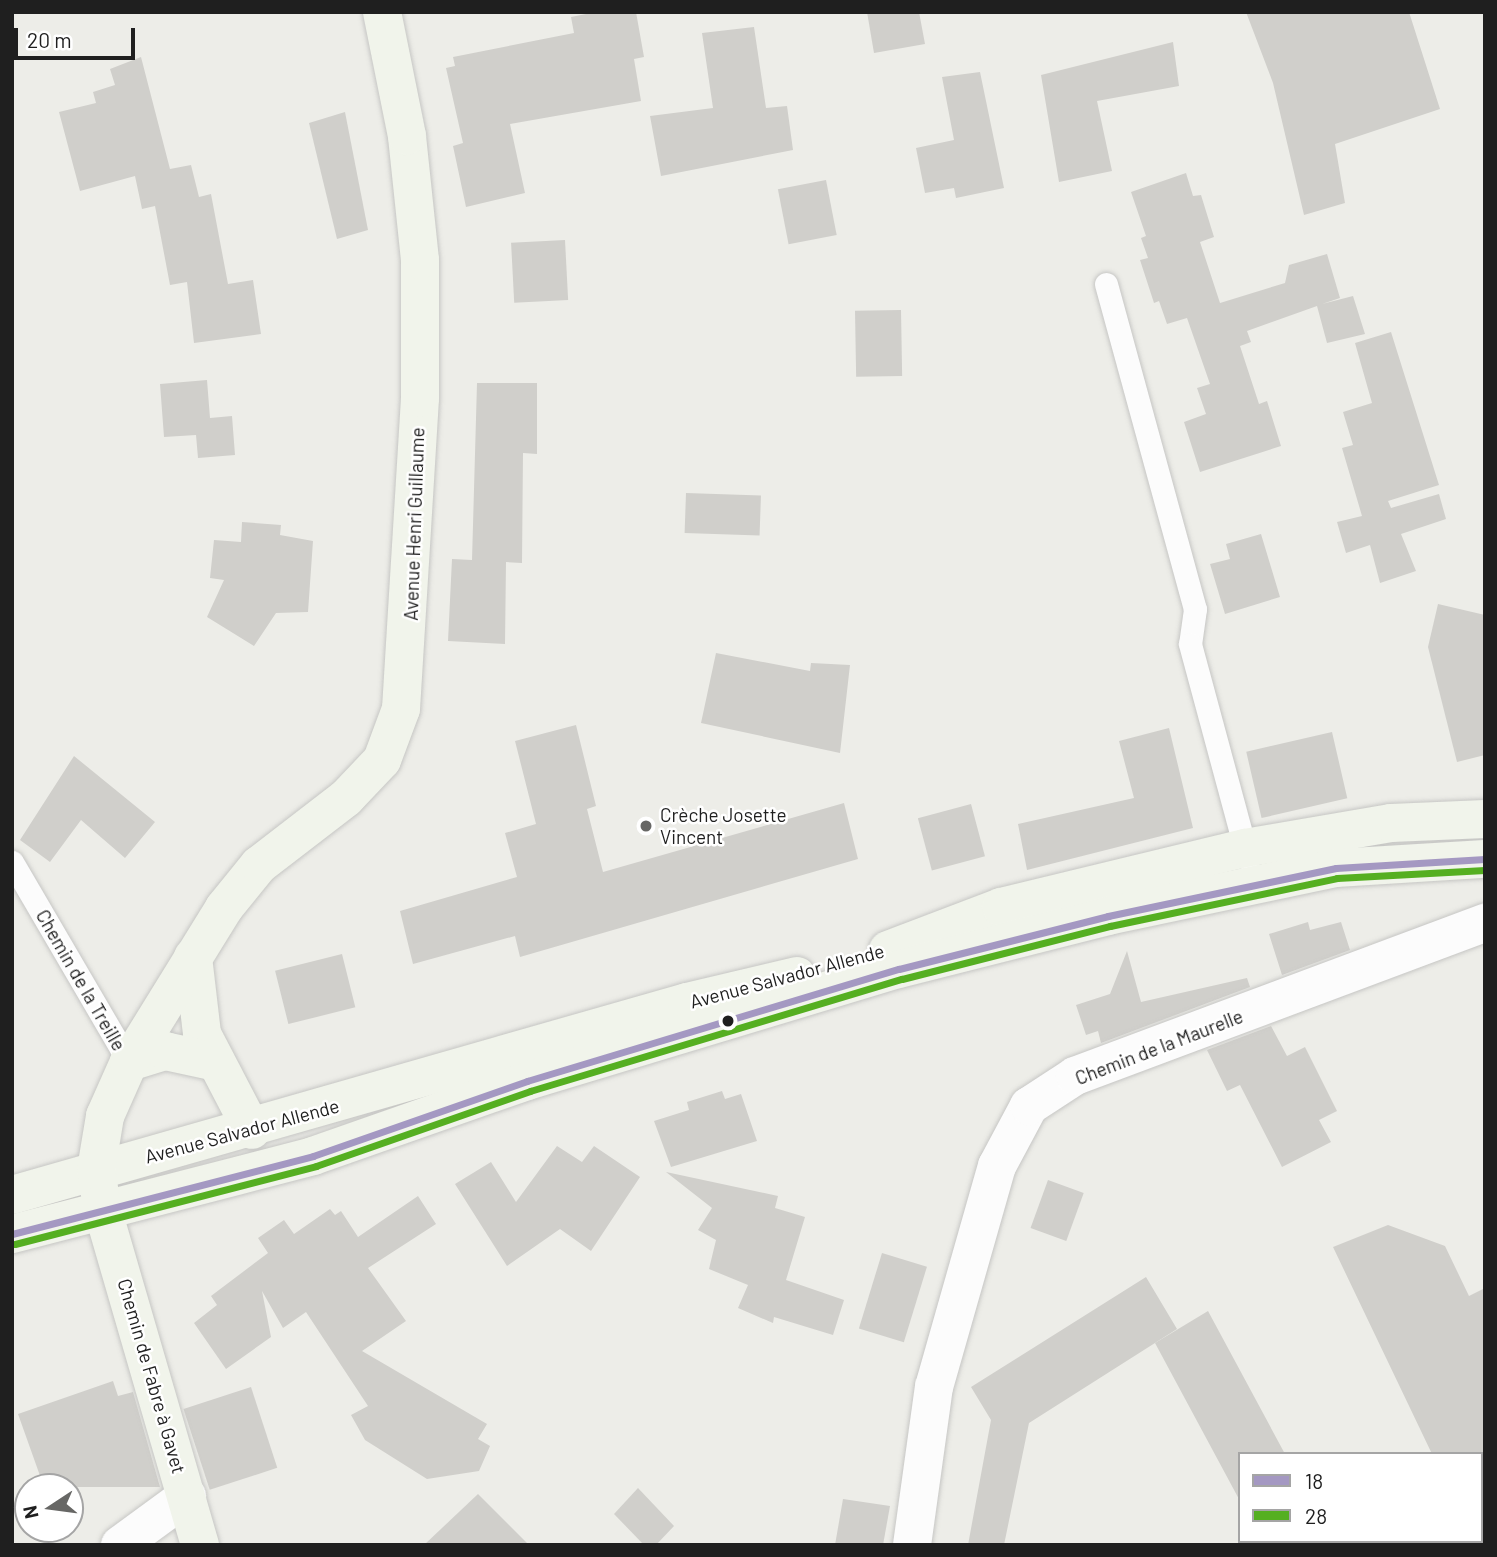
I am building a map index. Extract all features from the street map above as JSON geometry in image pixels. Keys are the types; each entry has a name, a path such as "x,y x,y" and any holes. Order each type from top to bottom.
{"main road":[{"name":"Avenue Henri Guillaume","path":"99,1189 105,1116 129,1062 192,957 260,866 346,798 382,760 401,709 409,645 420,398 420,260 407,136 382,13"},
{"name":"Avenue Salvador Allende","path":"252,1130 673,1006 890,949 1002,907 1245,848 1378,825 1485,819"},
{"name":"Avenue Salvador Allende","path":"99,1189 313,1156 527,1080 899,969 1108,916 1336,868 1485,859"},
{"path":"12,1195 144,1183 242,1154 252,1130 216,1062 194,1002 192,957"},
{"path":"129,1062 164,1051 216,1062"},
{"path":"12,1234 99,1189"},
{"name":"Chemin de Fabre à Gavet","path":"99,1189 200,1545"}],"street":[{"name":"Chemin de la Maurelle","path":"912,1545 934,1387 998,1166 1029,1106 1075,1076 1485,923"},
{"path":"120,1545 187,1496"}],"lane":[{"path":"1106,284 1195,609 1190,643 1253,886"},
{"name":"Chemin de la Treille","path":"12,862 129,1062"}],"building":[{"path":"596,12 636,12 644,57 634,59 641,101 510,124 525,193 466,207 453,146 463,143 446,68 455,66 453,57 574,33 571,17"},
{"path":"867,12 919,12 925,44 874,53"},
{"path":"1246,12 1409,12 1440,109 1335,144 1345,203 1304,215 1273,83"},
{"path":"754,27 766,108 787,106 793,150 661,176 650,116 713,108 702,33"},
{"path":"1173,42 1179,86 1097,101 1112,171 1059,182 1041,75"},
{"path":"141,57 170,169 191,165 199,197 211,194 228,284 253,280 261,334 194,343 187,282 170,285 155,206 142,209 135,176 80,191 59,112 96,103 93,92 115,85 110,69"},
{"path":"980,72 1004,188 956,198 954,188 925,193 916,148 954,140 942,77"},
{"path":"345,112 368,230 337,239 309,123"},
{"path":"1186,173 1193,196 1201,195 1214,237 1200,242 1220,303 1285,283 1289,265 1327,254 1340,298 1322,304 1353,296 1365,334 1327,343 1317,306 1247,331 1251,342 1240,346 1259,404 1267,401 1281,446 1200,472 1184,422 1206,414 1197,388 1210,384 1187,318 1167,324 1159,301 1154,303 1140,260 1148,258 1141,238 1146,236 1131,192"},
{"path":"826,180 837,235 789,244 778,189"},
{"path":"565,240 568,300 514,303 511,243"},
{"path":"901,310 902,376 856,377 855,311"},
{"path":"1391,332 1439,485 1388,501 1391,508 1439,494 1446,519 1401,534 1416,571 1380,583 1370,545 1346,553 1337,522 1362,516 1342,448 1353,445 1343,412 1372,403 1355,343"},
{"path":"207,380 210,418 232,416 235,455 198,458 196,435 164,437 160,384"},
{"path":"477,383 537,383 537,454 523,453 522,563 506,562 505,644 448,641 452,559 472,560"},
{"path":"686,493 761,496 760,536 685,533"},
{"path":"242,522 281,525 280,535 313,541 308,612 276,613 254,646 207,617 224,580 210,578 214,540 241,542"},
{"path":"1261,534 1280,597 1225,614 1210,564 1230,559 1226,544"},
{"path":"1438,604 1485,615 1485,755 1457,762 1428,647"},
{"path":"716,653 810,671 811,663 850,665 840,753 701,723"},
{"path":"576,725 596,806 587,809 603,872 844,803 858,859 520,957 515,936 413,964 400,911 517,877 505,833 536,824 515,741"},
{"path":"1169,728 1193,828 1027,870 1018,824 1134,798 1119,741"},
{"path":"1332,732 1347,798 1262,818 1246,752"},
{"path":"74,756 155,822 125,858 81,820 50,862 20,840"},
{"path":"971,804 985,856 932,870 918,818"},
{"path":"1308,922 1310,930 1341,922 1350,950 1282,975 1269,934"},
{"path":"1127,951 1141,1002 1247,978 1250,987 1101,1043 1098,1031 1086,1035 1076,1005 1110,994"},
{"path":"342,954 355,1007 288,1024 275,971"},
{"path":"1271,1026 1287,1056 1305,1047 1337,1111 1319,1120 1331,1142 1282,1167 1240,1085 1227,1091 1207,1050"},
{"path":"722,1091 725,1099 741,1094 757,1141 671,1167 654,1121 689,1110 687,1102"},
{"path":"557,1146 582,1162 594,1146 640,1177 591,1251 560,1229 507,1266 455,1184 491,1162 516,1202"},
{"path":"666,1172 778,1196 775,1208 805,1217 786,1280 844,1300 833,1335 774,1317 773,1323 738,1308 748,1285 709,1269 716,1240 698,1230 712,1208"},
{"path":"1048,1180 1084,1193 1066,1241 1031,1228"},
{"path":"418,1196 436,1224 368,1268 406,1321 362,1351 487,1424 478,1439 490,1446 479,1471 427,1479 365,1440 351,1415 368,1406 306,1312 283,1328 262,1291 271,1337 226,1369 194,1323 217,1305 211,1296 268,1253 258,1238 284,1220 294,1234 330,1209 335,1215 341,1211 358,1237"},
{"path":"1388,1225 1445,1246 1469,1296 1485,1288 1485,1454 1431,1452 1333,1247"},
{"path":"882,1253 927,1267 904,1342 859,1329"},
{"path":"1146,1277 1177,1329 1029,1423 1004,1545 968,1545 991,1420 971,1387"},
{"path":"1208,1311 1284,1452 1238,1452 1238,1497 1155,1343"},
{"path":"113,1381 118,1396 133,1392 160,1487 84,1487 84,1473 39,1473 18,1414"},
{"path":"251,1387 277,1468 210,1490 183,1409"},
{"path":"638,1488 674,1526 656,1545 644,1545 614,1514"},
{"path":"478,1494 529,1545 424,1545"},
{"path":"843,1499 890,1506 883,1545 835,1545"}],"transit line":[{"name":"18","path":"12,1234 313,1156 527,1081 899,969 1108,916 1336,868 1485,859"},
{"name":"28","path":"15,1244 316,1166 530,1091 902,979 1110,926 1337,878 1485,870"}],"place":[{"name":"Crèche Josette Vincent","path":"646,826"}]}
